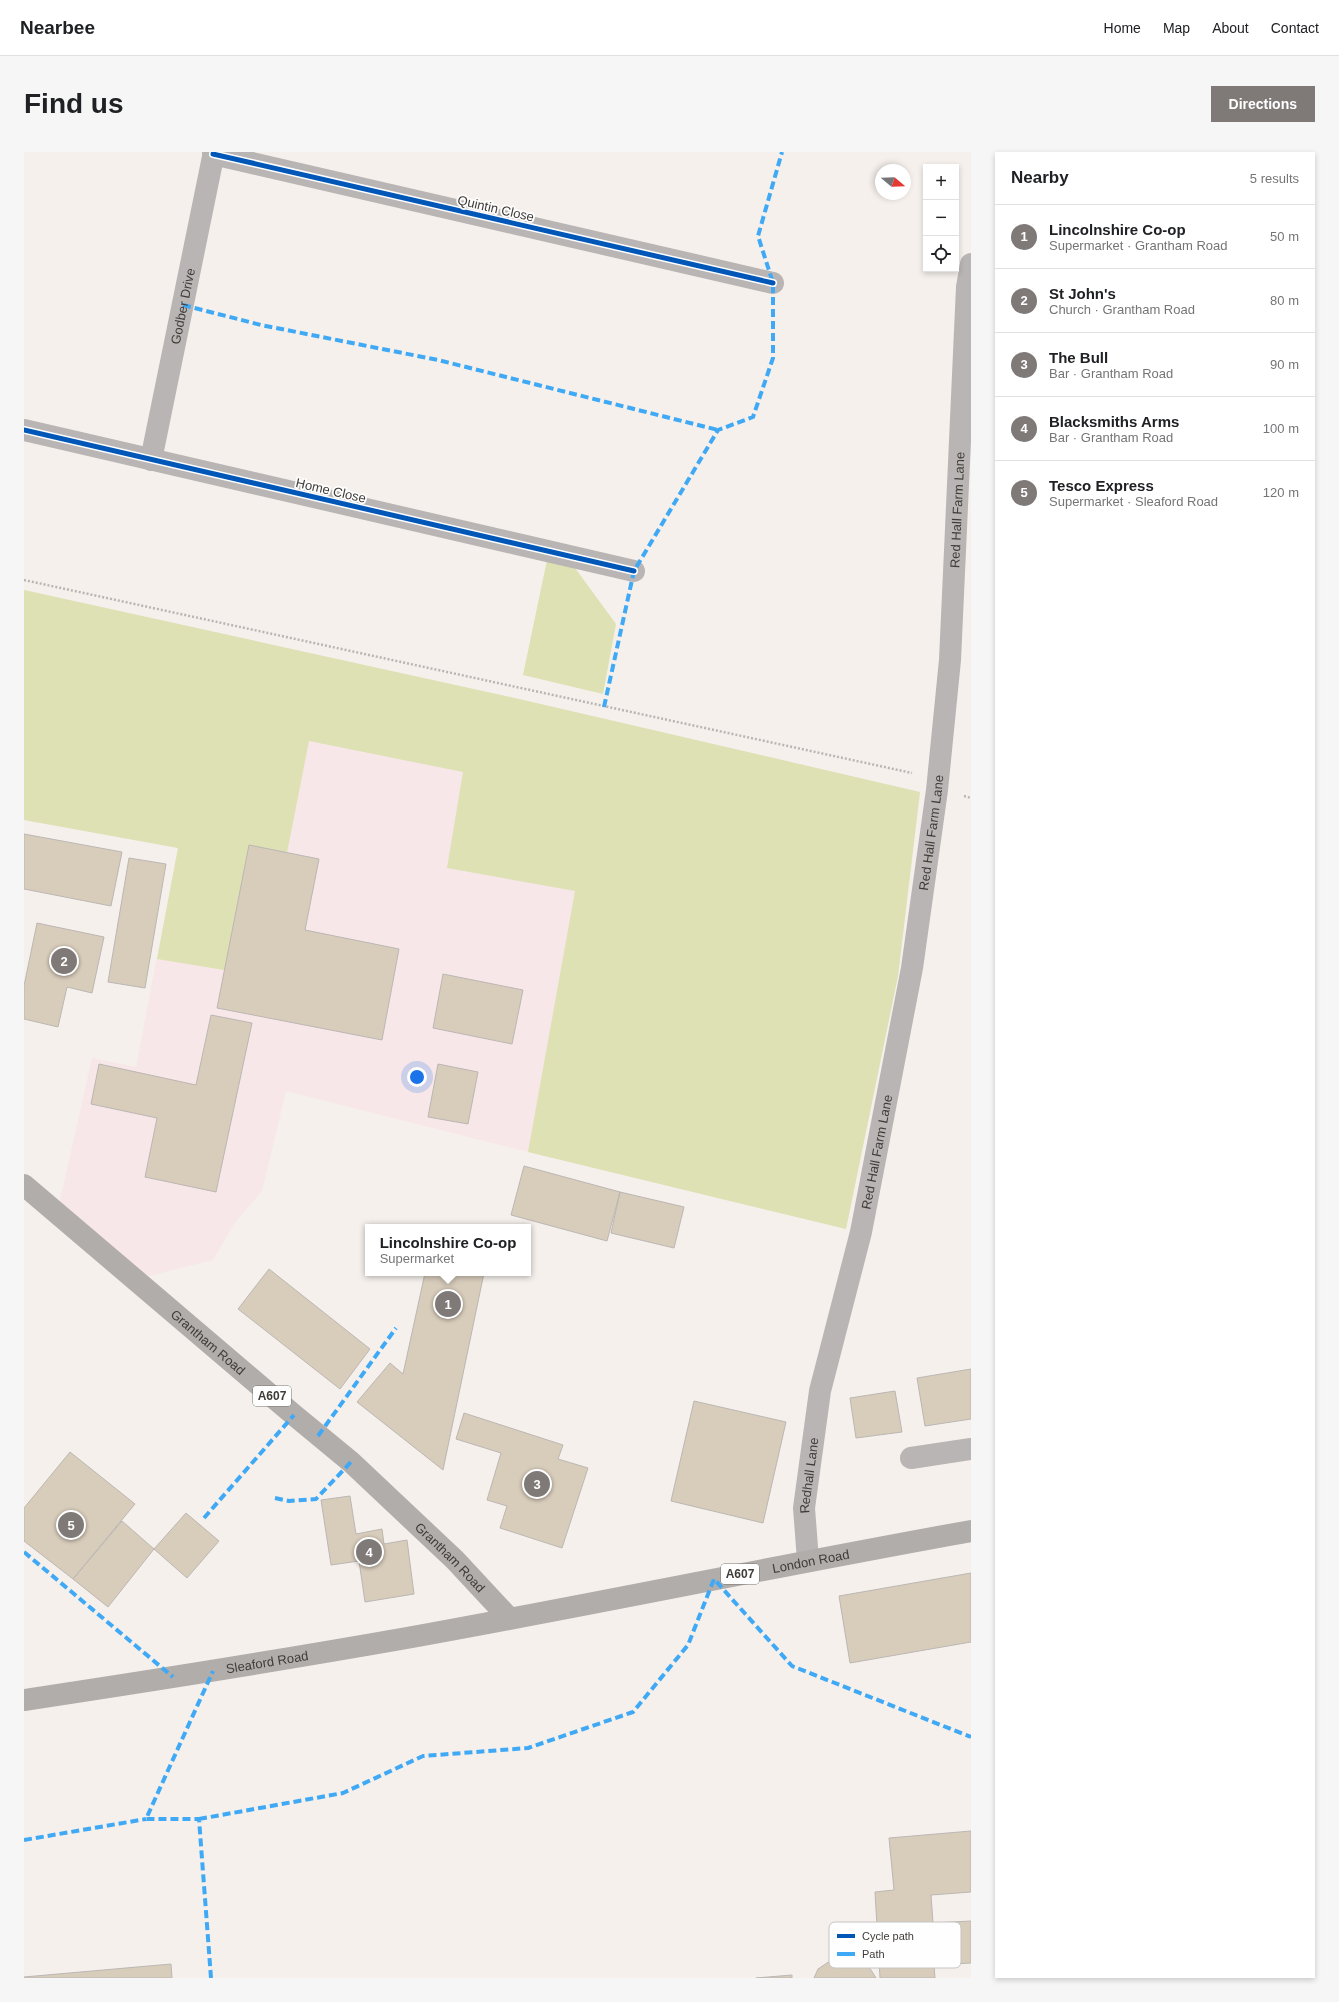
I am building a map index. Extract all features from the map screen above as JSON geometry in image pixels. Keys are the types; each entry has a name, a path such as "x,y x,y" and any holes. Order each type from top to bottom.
{"main road":[{"name":"Grantham Road","path":"24,1186 351,1462 455,1560 509,1618"},
{"name":"London Road","path":"509,1618 808,1560 971,1531"},
{"name":"Sleaford Road","path":"24,1700 213,1671 403,1639 509,1618"}],"street":[{"name":"Quintin Close","path":"214,153 773,283"},
{"name":"Godber Drive","path":"151,460 214,153"},
{"name":"Red Hall Farm Lane","path":"820,1391 866,1209 912,968 938,779 950,660 967,287 971,264"},
{"name":"Home Close","path":"24,430 634,571"},
{"name":"Redhall Lane","path":"808,1560 804,1508 820,1391"},
{"path":"912,1458 971,1449"}],"path":[{"path":"24,580 938,779"}],"shaded area":[{"path":"24,590 519,699 920,792 898,976 846,1229 508,1147 286,1091 262,1191 234,1224 213,1260 133,1280 57,1214 92,1058 136,1067 178,848 24,820"}],"green space":[{"path":"547,560 575,568 616,624 603,694 523,675"},
{"path":"24,590 519,699 920,792 898,976 846,1229 528,1152 575,891 447,868 463,772 309,741 287,853 224,970 157,959 178,848 24,820"}],"building":[{"path":"24,834 122,852 111,906 24,889"},
{"path":"249,845 319,859 305,930 399,949 382,1040 217,1008"},
{"path":"129,858 166,864 145,988 108,982"},
{"path":"37,923 104,937 92,993 67,987 58,1027 24,1019 24,986"},
{"path":"443,974 523,990 512,1044 433,1028"},
{"path":"211,1015 252,1023 216,1192 145,1177 157,1118 91,1104 99,1064 196,1085"},
{"path":"438,1064 478,1072 468,1124 428,1117"},
{"path":"524,1166 620,1192 607,1241 511,1215"},
{"path":"620,1192 684,1207 674,1248 611,1233"},
{"path":"269,1269 370,1349 340,1389 238,1309"},
{"path":"424,1276 483,1276 443,1470 357,1402 390,1363 403,1374"},
{"path":"971,1369 971,1419 925,1426 917,1378"},
{"path":"895,1391 902,1432 856,1438 850,1398"},
{"path":"694,1401 786,1422 763,1523 671,1501"},
{"path":"464,1413 563,1445 558,1459 588,1468 562,1548 500,1528 507,1506 487,1500 501,1453 456,1439"},
{"path":"70,1452 135,1504 73,1579 24,1541 24,1508"},
{"path":"350,1496 356,1534 382,1529 384,1544 407,1540 414,1594 365,1602 359,1561 331,1565 321,1500"},
{"path":"186,1513 219,1541 187,1578 154,1549"},
{"path":"122,1521 154,1549 108,1607 73,1579"},
{"path":"971,1573 971,1642 850,1663 839,1596"},
{"path":"971,1831 971,1892 931,1895 933,1922 877,1922 875,1892 894,1890 889,1838"},
{"path":"971,1921 971,1963 961,1964 961,1922 952,1922"},
{"path":"829,1962 829,1968 870,1968 876,1978 814,1978 818,1969"},
{"path":"171,1964 172,1978 24,1978 24,1977"},
{"path":"879,1968 934,1968 935,1978 880,1978"},
{"path":"792,1975 792,1978 756,1978"}],"marked path":[{"path":"604,707 634,571 718,430 753,417 773,358 773,283 758,236 782,152"},
{"path":"183,305 261,325 438,360 718,430"},
{"path":"318,1436 396,1328"},
{"path":"204,1518 294,1415"},
{"path":"275,1498 289,1501 316,1499 351,1462"},
{"path":"24,1552 173,1677"},
{"path":"199,1819 343,1793 423,1756 528,1748 633,1712 688,1645 714,1579 792,1666 971,1737"},
{"path":"211,1978 199,1819 146,1819 213,1671"},
{"path":"24,1840 146,1819"}],"cycle path":[{"path":"213,154 773,283"},
{"path":"24,430 634,571"}],"place":[{"name":"St John's","path":"64,961"},
{"name":"Lincolnshire Co-op","path":"448,1304"},
{"name":"The Bull","path":"537,1484"},
{"name":"Tesco Express","path":"71,1525"},
{"name":"Blacksmiths Arms","path":"369,1552"}]}
